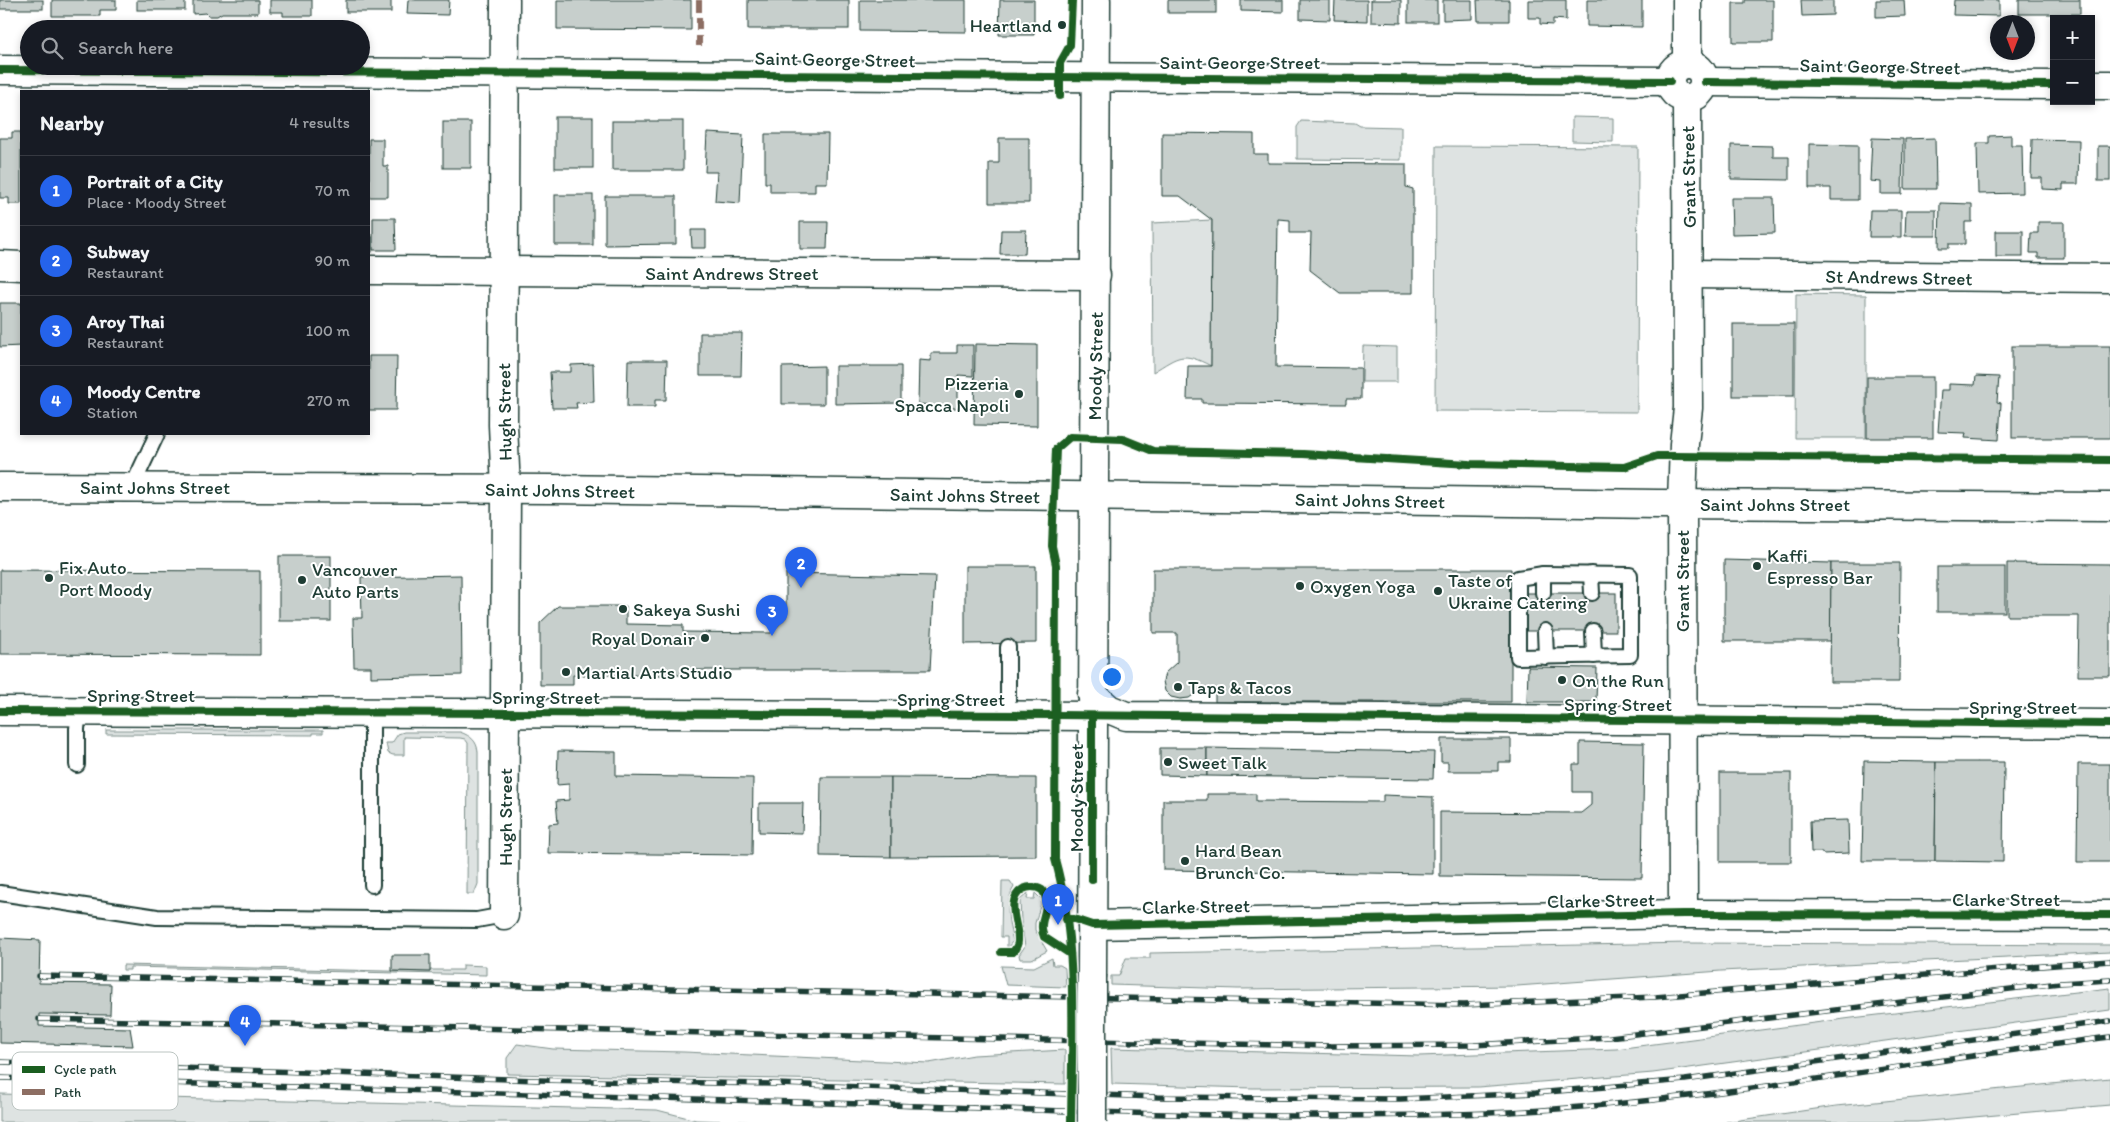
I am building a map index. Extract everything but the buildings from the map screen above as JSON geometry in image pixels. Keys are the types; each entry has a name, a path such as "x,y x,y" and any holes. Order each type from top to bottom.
{"street":[{"name":"Hugh Street","path":"504,915 506,489 503,447 506,0"},
{"name":"Moody Street","path":"1092,1122 1096,0"},
{"name":"Grant Street","path":"1683,914 1682,503 1684,444 1688,408 1689,274 1687,0"},
{"name":"Saint George Street","path":"0,70 20,70"},
{"name":"Saint George Street","path":"370,73 686,73 2050,85"},
{"path":"2095,85 2110,86"},
{"path":"0,265 20,266"},
{"name":"Saint Andrews Street","path":"370,270 1096,275"},
{"name":"St Andrews Street","path":"1689,274 2110,278"},
{"name":"Saint Johns Street","path":"0,487 506,489 1093,497 2110,506"},
{"name":"Spring Street","path":"0,711 1008,715 1092,705 1126,716 2110,724"},
{"name":"Clarke Street","path":"1092,924 1683,914 2110,916"}],"lane":[{"path":"132,487 157,435"},
{"path":"1542,574 1543,593"},
{"path":"1542,574 1591,574 1630,575 1630,655 1518,657 1518,578 1542,574"},
{"path":"1591,574 1592,593"},
{"path":"1545,631 1546,656"},
{"path":"1593,631 1594,656"},
{"path":"1008,647 1008,715"},
{"path":"77,766 79,711"},
{"path":"372,713 372,886"},
{"path":"0,893 157,917 477,920 504,915"}],"shaded area":[{"path":"1572,117 1613,118 1613,142 1572,141"},
{"path":"1301,121 1401,127 1401,160 1297,159 1297,127"},
{"path":"1436,146 1638,147 1637,412 1435,411"},
{"path":"1212,220 1211,366 1193,358 1181,357 1153,372 1152,223"},
{"path":"1796,294 1866,295 1866,438 1795,438"},
{"path":"1363,346 1397,347 1397,382 1362,382"},
{"path":"106,730 323,730 323,733 313,733 313,735 106,734"},
{"path":"404,732 460,732 475,742 478,752 478,884 474,894 467,894 468,743 465,739 460,738 404,737 404,755 388,753 386,743 392,743 398,734"},
{"path":"1002,881 1010,881 1014,887 1008,907 1013,941 1007,948 1007,937 1001,937"},
{"path":"1028,893 1027,899 1034,899 1035,893 1042,900 1035,923 1035,930 1047,951 1032,959 1020,959 1019,955 1025,946 1020,900"},
{"path":"1689,943 2110,945 2110,952 1721,971 1517,986 1238,989 1111,985 1111,976 1119,976 1126,958 1150,958 1150,953"},
{"path":"1052,958 1053,965 1060,965 1065,968 1066,987 1006,985 1001,966 1034,967"},
{"path":"123,965 430,972 430,970 463,970 463,965 486,966 486,975 130,967 130,970 123,970"},
{"path":"2110,988 2110,1010 1653,1073 1478,1087 1252,1088 1112,1084 1111,1048 1419,1056 1616,1049 1852,1018"},
{"path":"517,1044 553,1049 684,1052 929,1063 974,1055 1065,1050 1065,1084 507,1074 507,1058"},
{"path":"2110,1078 2110,1105 1917,1122 1726,1122 1836,1106"},
{"path":"0,1094 12,1094 12,1110 178,1110 178,1098 657,1110 696,1120 767,1122 0,1122"}],"railway":[{"path":"39,976 1464,1005 1655,997 2110,961"},
{"path":"39,1019 1330,1046 1474,1045 1610,1037 2060,983 2110,980"},
{"path":"178,1068 536,1080 776,1084 1158,1097 1400,1099 1536,1093 1685,1080 2110,1021"},
{"path":"178,1083 1174,1114 1253,1116 1410,1115 1488,1113 1644,1101 1722,1092 2110,1037"},
{"path":"0,1062 12,1062"},
{"path":"0,1078 12,1078"}],"marked path":[{"path":"699,0 699,46"}],"cycle path":[{"path":"1060,96 1060,63 1070,45 1072,0"},
{"path":"0,70 20,70"},
{"path":"370,72 1670,81"},
{"path":"1705,82 2050,85"},
{"path":"1071,1122 1072,989 1070,955 1067,922 1055,859 1056,565 1052,546 1056,449 1070,437 1123,439 1153,451 1303,454 1469,464 1624,467 1657,456 2110,460"},
{"path":"0,711 1057,715 2110,724"},
{"path":"1092,716 1092,880"},
{"path":"1001,952 1013,952 1017,946 1018,935 1013,906 1014,900 1023,889 1033,887 1042,890 1045,896 1046,907 1042,925 1044,937 1070,954"},
{"path":"1066,919 1074,919 1092,925 1683,914 2110,915"}],"place":[{"name":"Heartland","path":"1062,25"},
{"name":"Pizzeria Spacca Napoli","path":"1019,394"},
{"name":"Kaffi Espresso Bar","path":"1757,566"},
{"name":"Fix Auto Port Moody","path":"49,578"},
{"name":"Vancouver Auto Parts","path":"302,580"},
{"name":"Oxygen Yoga","path":"1300,586"},
{"name":"Subway","path":"801,588"},
{"name":"Taste of Ukraine Catering","path":"1438,591"},
{"name":"Sakeya Sushi","path":"623,609"},
{"name":"Aroy Thai","path":"772,636"},
{"name":"Royal Donair","path":"705,638"},
{"name":"Martial Arts Studio","path":"566,672"},
{"name":"On the Run","path":"1562,680"},
{"name":"Taps & Tacos","path":"1178,687"},
{"name":"Sweet Talk","path":"1168,762"},
{"name":"Hard Bean Brunch Co.","path":"1185,861"},
{"name":"Portrait of a City","path":"1058,925"},
{"name":"Moody Centre","path":"245,1046"}]}
